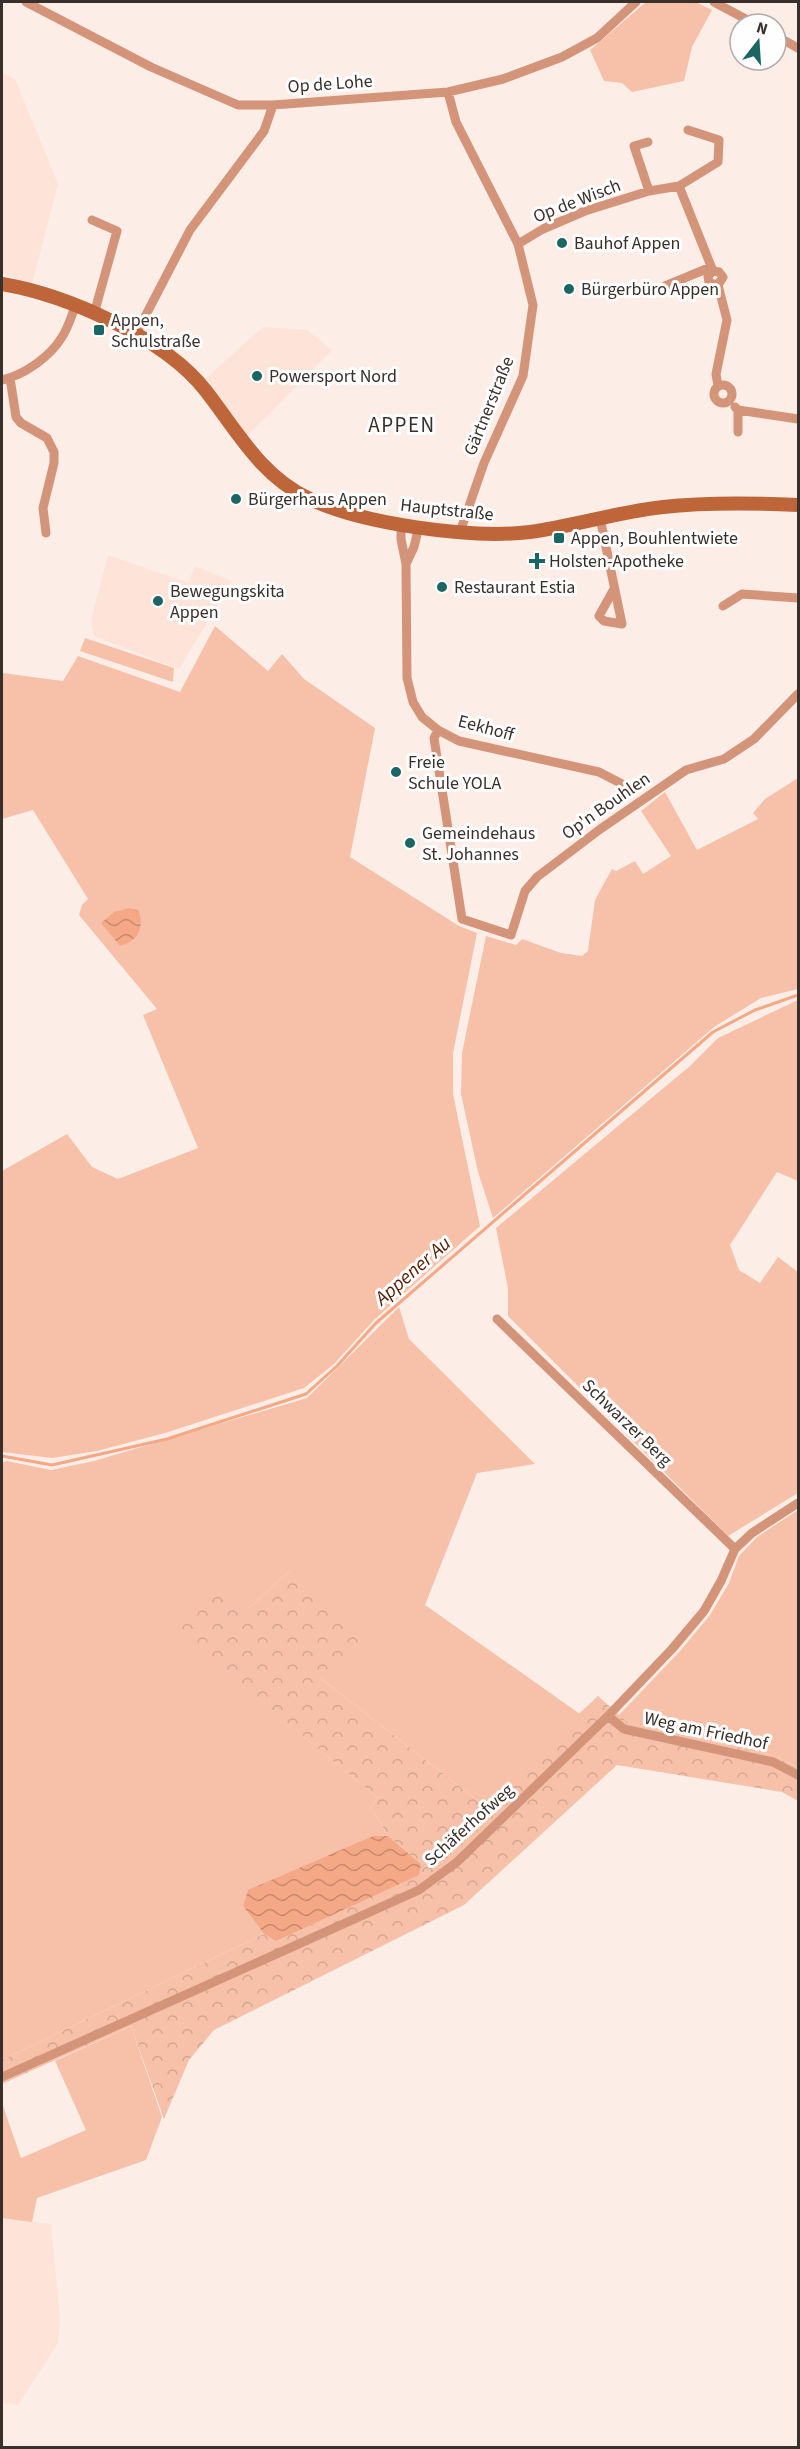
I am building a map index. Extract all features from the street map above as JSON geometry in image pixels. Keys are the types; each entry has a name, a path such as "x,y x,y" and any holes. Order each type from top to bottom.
{"main road":[{"name":"Hauptstraße","path":"2,284 33,290 94,314 136,334 169,356 197,381 262,465 307,498 347,513 401,524 491,534 527,532 646,509 693,504 798,505"}],"street":[{"name":"Op de Lohe","path":"26,2 151,67 238,105 273,105 448,92 503,79 562,57 597,38 636,2"},
{"path":"714,2 733,12"},
{"name":"Gärtnerstraße","path":"448,92 456,122 518,244 533,305 527,359 519,388 484,463 460,532"},
{"path":"136,334 190,230 264,131 273,105"},
{"name":"Op de Wisch","path":"518,244 543,229 585,211 649,191 679,186 718,162 719,140 688,130"},
{"name":"Op de Wisch","path":"648,142 634,146 649,191"},
{"path":"679,186 712,269"},
{"path":"92,220 117,231 94,314"},
{"path":"665,286 712,269 723,277 718,285 727,320 716,374 718,386 714,391 715,398 723,403 730,401 738,411 738,432"},
{"path":"46,533 43,508 54,463 54,452 47,438 21,423 16,417 6,379 33,366 57,345 67,328 75,306"},
{"path":"738,411 798,419"},
{"path":"600,518 614,589"},
{"name":"Eekhoff","path":"401,524 401,539 406,564 408,687 422,717 438,730 459,741 599,772 626,786"},
{"name":"Eekhoff","path":"406,564 414,547 419,526"},
{"path":"723,606 742,594 798,598"},
{"name":"Op'n Bouhlen","path":"438,730 434,738 462,919 511,935 525,891 537,877 686,770 724,759 754,739 798,694"},
{"name":"Schwarzer Berg","path":"497,1319 735,1549"},
{"name":"Schäferhofweg","path":"2,2077 419,1890 457,1862 608,1716 672,1649 704,1611 735,1549 752,1533 798,1503"},
{"name":"Weg am Friedhof","path":"608,1716 624,1729 774,1762 798,1776"}],"shaded area":[{"path":"2,73 15,79 58,184 32,284 2,273"},
{"path":"263,327 307,330 332,350 247,436 206,378"},
{"name":"Bewegungskita Appen","path":"108,555 188,583 195,566 232,581 179,669 94,636 91,620"},
{"path":"2,2218 51,2224 60,2319 58,2343 18,2405 2,2403"}],"green space":[{"path":"646,2 696,2 712,10 692,47 684,81 632,92 622,83 604,81 590,50"},
{"path":"215,626 268,671 282,654 304,679 375,728 350,857 459,926 477,933 453,1053 453,1094 480,1226 374,1320 334,1364 304,1388 165,1433 97,1451 52,1458 2,1452 2,1171 67,1134 92,1167 118,1179 198,1148 143,1015 157,1009 79,915 82,905 88,899 33,810 2,819 2,673 63,681 78,656 180,692"},
{"path":"85,638 174,668 173,682 80,651"},
{"path":"798,778 798,989 761,998 714,1027 493,1218 478,1172 461,1094 462,1053 486,936 516,945 522,939 561,953 582,956 588,951 595,900 612,869 616,871 635,861 643,874 671,856 641,811 665,792 697,850 758,819 753,813 765,799"},
{"path":"798,1000 798,1181 777,1172 730,1245 739,1270 760,1283 778,1257 798,1272 798,1493 728,1536 508,1316 508,1288 496,1228 690,1066 718,1038"},
{"path":"399,1307 409,1339 535,1464 477,1473 425,1605 580,1714 482,1804 319,1677 289,1571 248,1609 166,1622 378,1798 371,1807 388,1836 373,1836 243,1906 264,1934 2,2060 2,1462 51,1470 94,1461 307,1398"},
{"path":"798,1510 798,1767 773,1755 626,1722 619,1715 680,1651 710,1615 729,1583 739,1556 757,1537"},
{"path":"289,1571 361,1639 319,1677 482,1804 598,1696 627,1722 773,1755 798,1767 798,1801 782,1792 617,1765 464,1905 214,2030 189,2060 164,2119 131,2026 2,2084 2,2060 264,1934 276,1941 421,1864 388,1836 371,1807 378,1798 165,1622 228,1591 248,1609"},
{"path":"131,2026 162,2117 146,2160 37,2198 32,2222 2,2218 2,2103 21,2158 86,2130 55,2061"}],"water":[{"path":"129,908 139,911 140,929 131,941 120,946 101,923 114,912"},
{"path":"373,1836 388,1836 421,1864 419,1875 276,1941 264,1934 243,1906 248,1890"}],"waterway":[{"name":"Appener Au","path":"2,1456 52,1465 167,1439 306,1394 337,1366 376,1323 713,1032 755,1010 798,995"}],"place":[{"name":"Bauhof Appen","path":"562,243"},
{"name":"Bürgerbüro Appen","path":"569,289"},
{"name":"Appen, Schulstraße","path":"99,330"},
{"name":"Powersport Nord","path":"257,376"},
{"name":"Bürgerhaus Appen","path":"236,499"},
{"name":"Appen, Bouhlentwiete","path":"559,538"},
{"name":"Holsten-Apotheke","path":"537,561"},
{"name":"Restaurant Estia","path":"442,587"},
{"name":"Bewegungskita Appen","path":"158,601"},
{"name":"Freie Schule YOLA","path":"396,772"},
{"name":"Gemeindehaus St. Johannes","path":"410,843"}],"district":[{"name":"APPEN","path":"402,425"}]}
